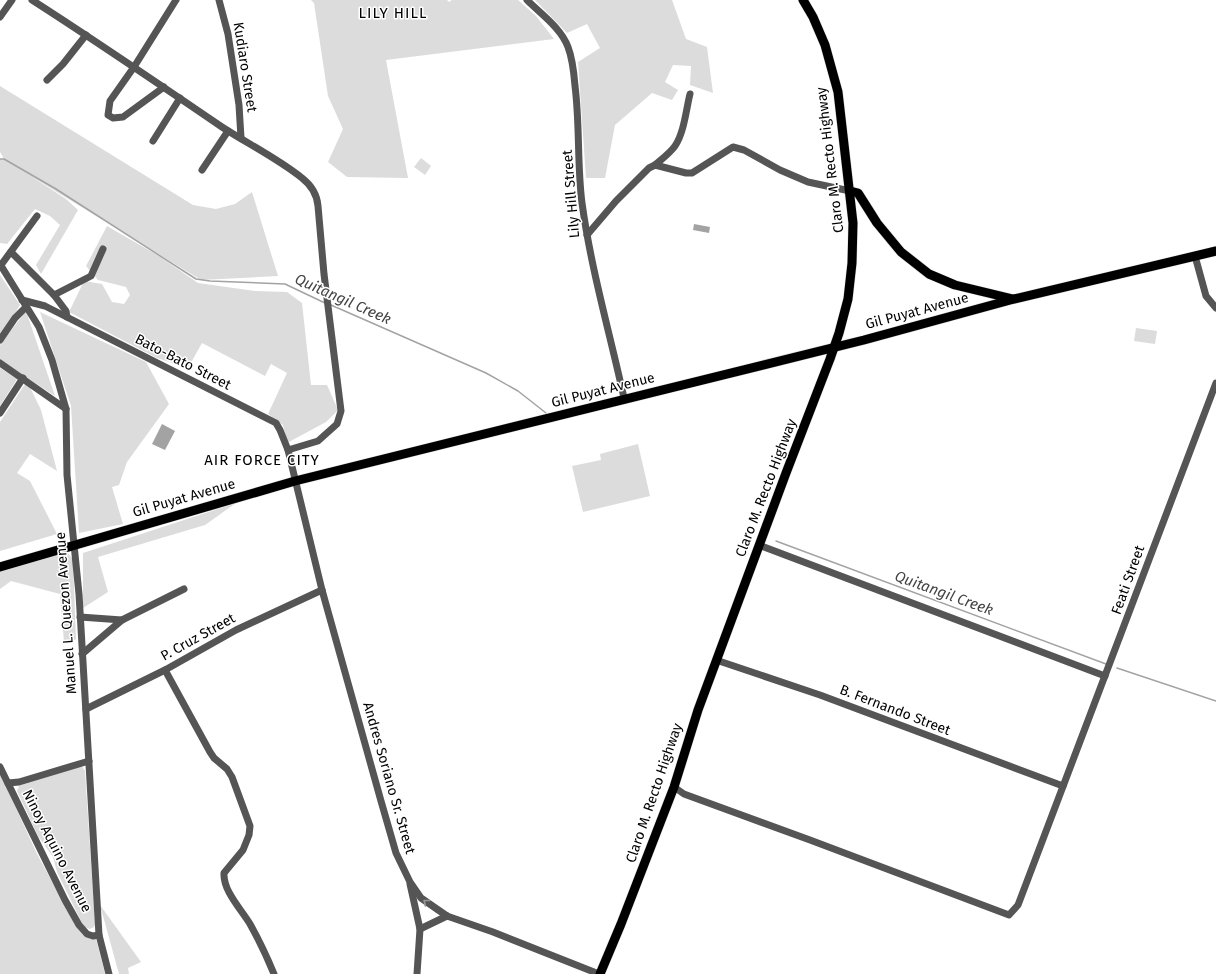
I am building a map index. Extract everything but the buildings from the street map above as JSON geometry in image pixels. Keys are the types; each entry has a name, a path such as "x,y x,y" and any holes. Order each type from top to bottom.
{"main road":[{"name":"Claro M. Recto Highway","path":"599,974 621,924 674,787 698,710 716,660 845,314 851,275 854,233 838,92 825,45 805,1"},
{"path":"850,191 858,193 877,223 901,252 929,274 955,285 1014,299"},
{"name":"Gil Puyat Avenue","path":"0,567 295,481 512,428 624,398 834,346 864,340 1014,299 1216,251"}],"street":[{"path":"0,18 12,0"},
{"path":"32,0 228,131 302,178 312,187 318,200 341,416 337,424 318,441 288,450"},
{"path":"164,87 123,117 113,118 108,115 110,101 134,67 176,0"},
{"name":"Kudiaro Street","path":"220,0 228,34 237,90 241,138"},
{"name":"Lily Hill Street","path":"526,0 552,24 563,37 568,47 573,65 577,104 582,202 587,235 624,398"},
{"path":"47,80 63,64 86,35"},
{"path":"587,235 649,168 655,165 675,146 679,137 690,94"},
{"path":"153,140 180,98"},
{"path":"202,170 228,131"},
{"path":"655,165 686,173 692,173 733,147 738,148 780,170 808,182 850,191"},
{"path":"0,265 37,216"},
{"path":"54,295 91,276 104,248"},
{"path":"11,252 54,295 66,311 67,317"},
{"path":"1195,256 1206,296 1216,308"},
{"name":"Manuel L. Quezon Avenue","path":"0,265 38,327 52,360 66,409 67,475 80,617 99,935 109,974"},
{"name":"Bato-Bato Street","path":"22,300 45,306 276,423 288,450 295,481"},
{"path":"0,340 15,318 26,307"},
{"path":"0,363 66,409"},
{"path":"0,413 23,378"},
{"name":"Feati Street","path":"674,787 684,794 1009,915 1018,905 1216,383"},
{"name":"Andres Soriano Sr. Street","path":"295,481 322,590 396,853 410,882 421,898 447,916 493,932 599,974"},
{"path":"759,545 1105,676"},
{"path":"82,654 122,620 184,588"},
{"name":"P. Cruz Street","path":"86,709 166,670 236,630 322,590"},
{"path":"80,617 122,620"},
{"name":"B. Fernando Street","path":"716,660 820,695 1063,786"},
{"path":"166,670 210,752 214,758 227,769 232,777 250,826 249,835 243,850 224,873 224,877 226,887 250,924 274,974"},
{"path":"8,783 18,782 89,761"},
{"name":"Ninoy Aquino Avenue","path":"0,767 65,900 81,928 89,935 99,935"},
{"path":"410,882 420,929 417,974"},
{"path":"420,929 447,916"}],"shaded area":[{"path":"311,0 447,0 449,2 452,0 518,0 536,16 554,39 386,60 408,178 347,177 328,162 343,129 328,96 314,3"},
{"path":"535,0 672,0 686,39 707,47 713,93 690,85 691,66 673,65 665,82 678,90 672,100 652,93 615,125 605,178 586,178 578,62 600,48 587,24 567,33"},
{"path":"0,86 193,205 216,209 235,204 252,192 278,276 201,280 29,175 66,199 78,210 41,274 36,265 60,225 50,216 35,209 7,244 0,243 0,159 4,159 0,152"},
{"path":"421,158 431,166 425,175 414,167"},
{"path":"694,224 710,227 709,233 693,230"},
{"path":"107,226 159,256 198,283 255,291 287,292 302,303 311,385 327,385 338,410 326,422 287,443 283,425 268,414 287,373 271,364 265,376 202,343 188,368 157,358 69,312 84,281 102,284 112,302 124,304 130,295 126,287 98,280 86,266"},
{"path":"0,275 20,305 0,338"},
{"path":"26,311 55,396 0,360 0,345"},
{"path":"40,312 146,362 169,404 127,462 119,485 112,487 123,524 79,533 71,406"},
{"path":"1136,328 1157,331 1155,344 1134,341"},
{"path":"0,368 17,379 0,406"},
{"path":"27,381 41,410 57,471 30,454 17,473 30,481 57,534 0,551 0,422"},
{"path":"162,424 175,431 165,450 152,444"},
{"path":"638,444 650,496 583,512 572,466 601,460 600,454"},
{"path":"236,503 205,525 98,557 108,592 83,608 83,553"},
{"path":"63,553 68,553 73,560 76,639 71,642 64,642 60,594 11,581 0,589 0,571"},
{"path":"81,765 85,771 95,924 94,927 90,929 84,927 57,872 53,857 38,836 17,791 20,784"},
{"path":"0,773 37,854 75,924 82,934 96,939 105,974 0,974"},
{"path":"100,905 141,962 128,968 129,974 119,974"}],"waterway":[{"name":"Quitangil Creek","path":"0,159 4,159 56,189 196,279 210,281 285,284 325,303"},
{"name":"Quitangil Creek","path":"331,305 486,373 518,391 546,413"},
{"name":"Quitangil Creek","path":"776,541 1106,664"},
{"name":"Quitangil Creek","path":"1117,668 1216,701"}],"district":[{"name":"LILY HILL","path":"393,13"},
{"name":"AIR FORCE CITY","path":"262,460"}]}
